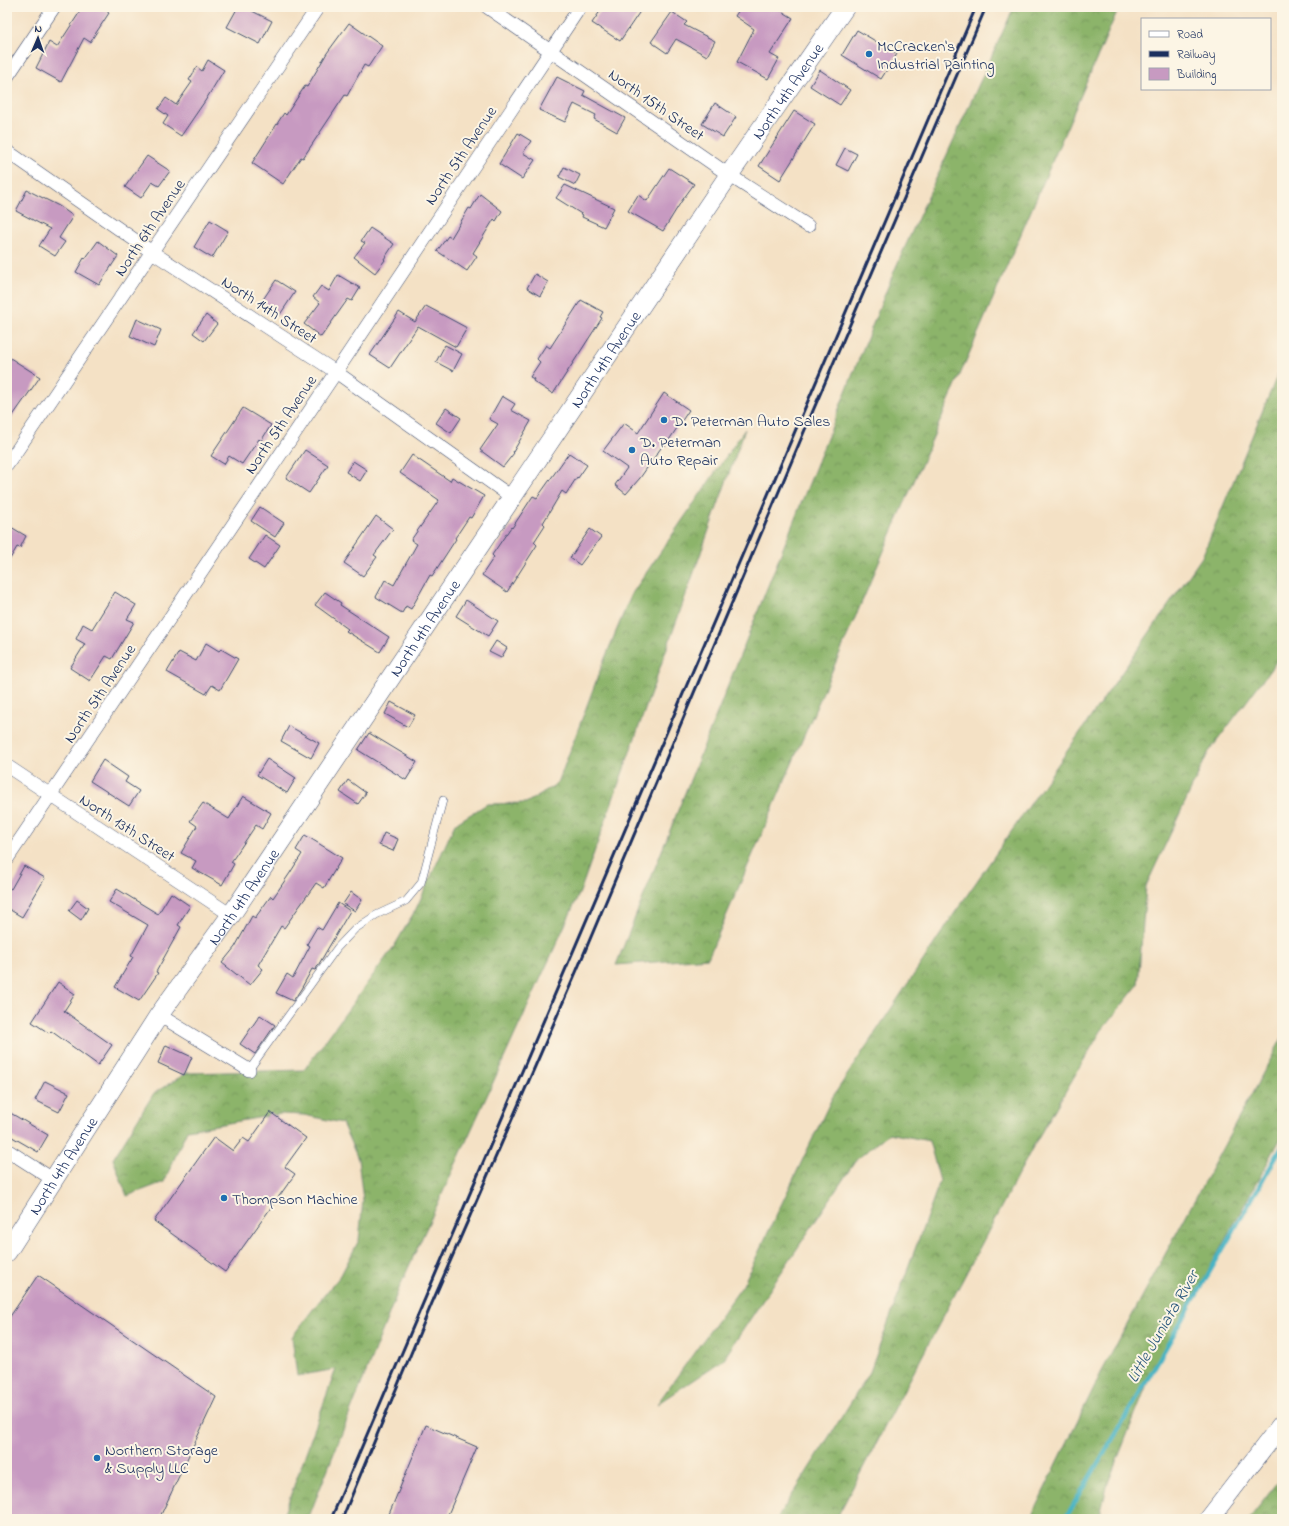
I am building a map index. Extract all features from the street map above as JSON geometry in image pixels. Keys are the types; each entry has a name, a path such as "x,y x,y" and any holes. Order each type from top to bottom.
{"main road":[{"name":"North 4th Avenue","path":"7,1252 160,1015 231,915 729,175 845,7"},
{"path":"1209,1519 1282,1424"}],"street":[{"path":"7,77 54,7"},
{"name":"North 6th Avenue","path":"7,466 318,7"},
{"name":"North 15th Street","path":"487,7 729,175 808,226"},
{"name":"North 5th Avenue","path":"7,859 336,372 580,7"},
{"name":"North 14th Street","path":"7,150 152,252 336,372 513,498"},
{"name":"North 13th Street","path":"7,766 231,915"},
{"path":"160,1015 249,1070"},
{"path":"7,1150 54,1180"}],"lane":[{"path":"249,1070 338,948 355,929 376,914 406,901 421,883 443,800"}],"green space":[{"path":"1014,7 1119,7 708,958 616,965 895,269"},
{"path":"1282,364 1282,654 1208,753 1146,886 1138,985 1101,1031 1035,1143 836,1519 777,1519 870,1372 940,1181 929,1141 889,1133 856,1160 723,1360 657,1404 743,1285 832,1098 954,914 1202,557"},
{"path":"745,429 580,892 400,1286 308,1519 282,1519 336,1369 297,1376 292,1337 341,1275 359,1240 363,1200 358,1159 342,1123 304,1115 281,1114 187,1130 164,1182 127,1196 113,1159 154,1093 187,1073 304,1070 395,945 416,909 455,824 487,804 526,803 558,783 601,668 631,595"},
{"path":"1282,1038 1282,1136 1149,1379 1108,1483 1099,1519 1030,1519 1101,1373"},
{"path":"1282,1477 1282,1519 1249,1519"}],"building":[{"path":"83,7 100,7 109,13 90,42 84,38 61,82 36,68 49,42 57,47"},
{"path":"238,7 244,7 272,21 260,44 227,27"},
{"path":"603,7 643,7 620,41 592,23"},
{"path":"741,7 775,7 793,18 770,54 779,59 768,79 737,62 754,29 735,16"},
{"path":"672,12 687,22 684,25 715,41 707,56 676,39 667,53 651,42"},
{"path":"349,23 382,46 368,67 364,65 347,96 345,95 303,158 301,157 283,184 252,163 284,113 286,115 305,86 307,87 327,53"},
{"name":"McCracken's Industrial Painting","path":"857,30 897,54 881,79 842,55"},
{"path":"208,60 224,70 181,136 163,124 168,116 158,109 166,98 176,105 192,82 189,80 197,67 202,71"},
{"path":"820,70 850,90 840,105 810,86"},
{"path":"557,77 585,91 583,95 625,118 617,132 594,119 596,115 574,104 565,122 539,110"},
{"path":"715,103 736,117 723,137 702,124"},
{"path":"794,111 815,124 780,180 759,166"},
{"path":"518,133 531,141 523,153 535,160 522,179 499,164"},
{"path":"845,148 857,154 848,171 836,165"},
{"path":"147,156 170,171 159,186 152,182 141,198 125,187"},
{"path":"564,167 580,175 575,185 559,177"},
{"path":"669,168 694,184 663,231 628,211 638,195 647,201"},
{"path":"565,185 614,208 604,227 582,217 583,215 556,198"},
{"path":"27,190 59,206 73,216 59,238 65,242 55,256 39,246 50,229 16,211"},
{"path":"480,194 502,211 496,221 494,219 473,253 477,256 467,271 437,251 448,236 451,238 469,208 471,209"},
{"path":"210,220 228,231 212,258 194,247"},
{"path":"370,228 394,244 384,259 385,260 375,273 354,257 365,243 361,241"},
{"path":"98,241 118,256 99,285 76,272 84,258 85,259"},
{"path":"535,274 548,282 540,296 527,288"},
{"path":"338,275 360,288 352,301 348,299 321,337 304,324 320,303 313,297 321,286 329,291"},
{"path":"276,280 295,292 279,316 260,304"},
{"path":"581,300 603,312 600,317 602,318 553,394 533,381 534,379 530,377 540,362 537,359 546,345 550,348"},
{"path":"426,306 467,328 456,347 418,326 390,368 370,355 399,312 415,322"},
{"path":"206,315 217,324 204,341 193,333"},
{"path":"137,319 161,330 154,347 130,336"},
{"path":"445,345 462,354 453,371 436,362"},
{"path":"7,356 40,377 7,424"},
{"path":"664,393 689,410 665,446 663,445 640,478 626,494 615,485 627,468 603,451 624,423 638,433"},
{"path":"502,396 515,404 511,410 531,421 513,452 514,453 503,467 480,450 498,424 489,419"},
{"path":"243,408 271,425 261,441 259,439 242,464 229,456 224,464 211,456"},
{"path":"446,408 461,418 451,433 436,423"},
{"path":"305,450 328,465 309,493 286,478"},
{"path":"569,453 587,465 566,494 562,491 543,523 545,525 534,542 537,545 507,592 482,575 494,557 492,555 533,496 537,498"},
{"path":"412,455 450,481 452,477 484,496 471,518 469,517 455,538 456,539 432,576 430,575 411,609 406,606 402,613 376,597 385,580 394,585 417,544 411,540 439,500 400,473"},
{"path":"353,461 367,470 360,481 346,472"},
{"path":"260,507 284,523 275,537 251,521"},
{"path":"376,516 393,529 374,555 377,557 363,576 344,563"},
{"path":"11,527 26,536 20,548 17,547 7,564 7,534"},
{"path":"590,529 601,537 580,565 570,558"},
{"path":"265,535 280,545 264,569 249,559"},
{"path":"115,592 136,605 127,619 134,622 112,659 106,656 90,681 70,668 85,644 76,639 83,624 92,629"},
{"path":"325,592 341,603 340,605 389,637 380,652 346,631 348,629 315,605"},
{"path":"466,600 498,621 488,636 456,616"},
{"path":"496,641 507,648 501,658 489,652"},
{"path":"206,643 219,651 221,649 238,659 220,690 212,685 206,694 167,672 179,652 196,661"},
{"path":"391,702 415,715 408,727 385,714"},
{"path":"289,726 319,743 311,758 281,741"},
{"path":"369,733 417,762 406,780 358,750"},
{"path":"267,759 296,778 287,793 257,775"},
{"path":"103,760 128,777 125,782 139,791 129,806 90,781"},
{"path":"348,780 366,793 358,804 340,792"},
{"path":"243,796 271,813 262,829 256,825 231,862 234,864 222,885 192,868 196,861 181,853 197,826 190,821 203,803 229,819"},
{"path":"384,833 398,839 393,851 379,845"},
{"path":"305,835 342,858 324,888 316,883 284,928 281,926 258,965 263,969 250,985 222,963 235,947 252,916 255,918 271,896 273,898 290,873 302,854 296,850"},
{"path":"24,866 45,878 22,917 7,908 7,887 11,889"},
{"path":"117,889 158,914 171,893 190,906 178,925 181,927 156,972 158,973 139,1001 115,987 133,957 131,956 148,925 109,902"},
{"path":"351,892 362,900 355,911 343,904"},
{"path":"77,900 88,908 81,920 69,911"},
{"path":"338,903 350,911 316,969 312,969 293,1001 276,993 287,974 293,978 310,946 307,944 317,927 322,930"},
{"path":"58,982 75,994 64,1011 112,1045 98,1065 51,1031 49,1033 32,1022"},
{"path":"260,1015 275,1025 255,1054 240,1044"},
{"path":"166,1045 192,1057 184,1075 158,1063"},
{"path":"45,1081 69,1093 59,1112 35,1100"},
{"path":"7,1111 48,1135 38,1152 7,1134"},
{"name":"Thompson Machine","path":"270,1112 306,1138 285,1167 295,1174 225,1272 154,1221 214,1137 233,1151 243,1138 249,1142"},
{"name":"Northern Storage & Supply LLC","path":"38,1275 216,1397 159,1519 7,1519 7,1321"},
{"path":"426,1425 477,1447 446,1519 387,1519"}],"waterway":[{"name":"Little Juniata River","path":"1065,1519 1282,1147"}],"railway":[{"path":"331,1519 976,7"},
{"path":"342,1519 432,1303 577,970 812,413 986,7"}],"place":[{"name":"McCracken's Industrial Painting","path":"869,54"},
{"name":"D. Peterman Auto Sales","path":"664,420"},
{"name":"D. Peterman Auto Repair","path":"632,450"},
{"name":"Thompson Machine","path":"224,1198"},
{"name":"Northern Storage & Supply LLC","path":"97,1458"}]}
